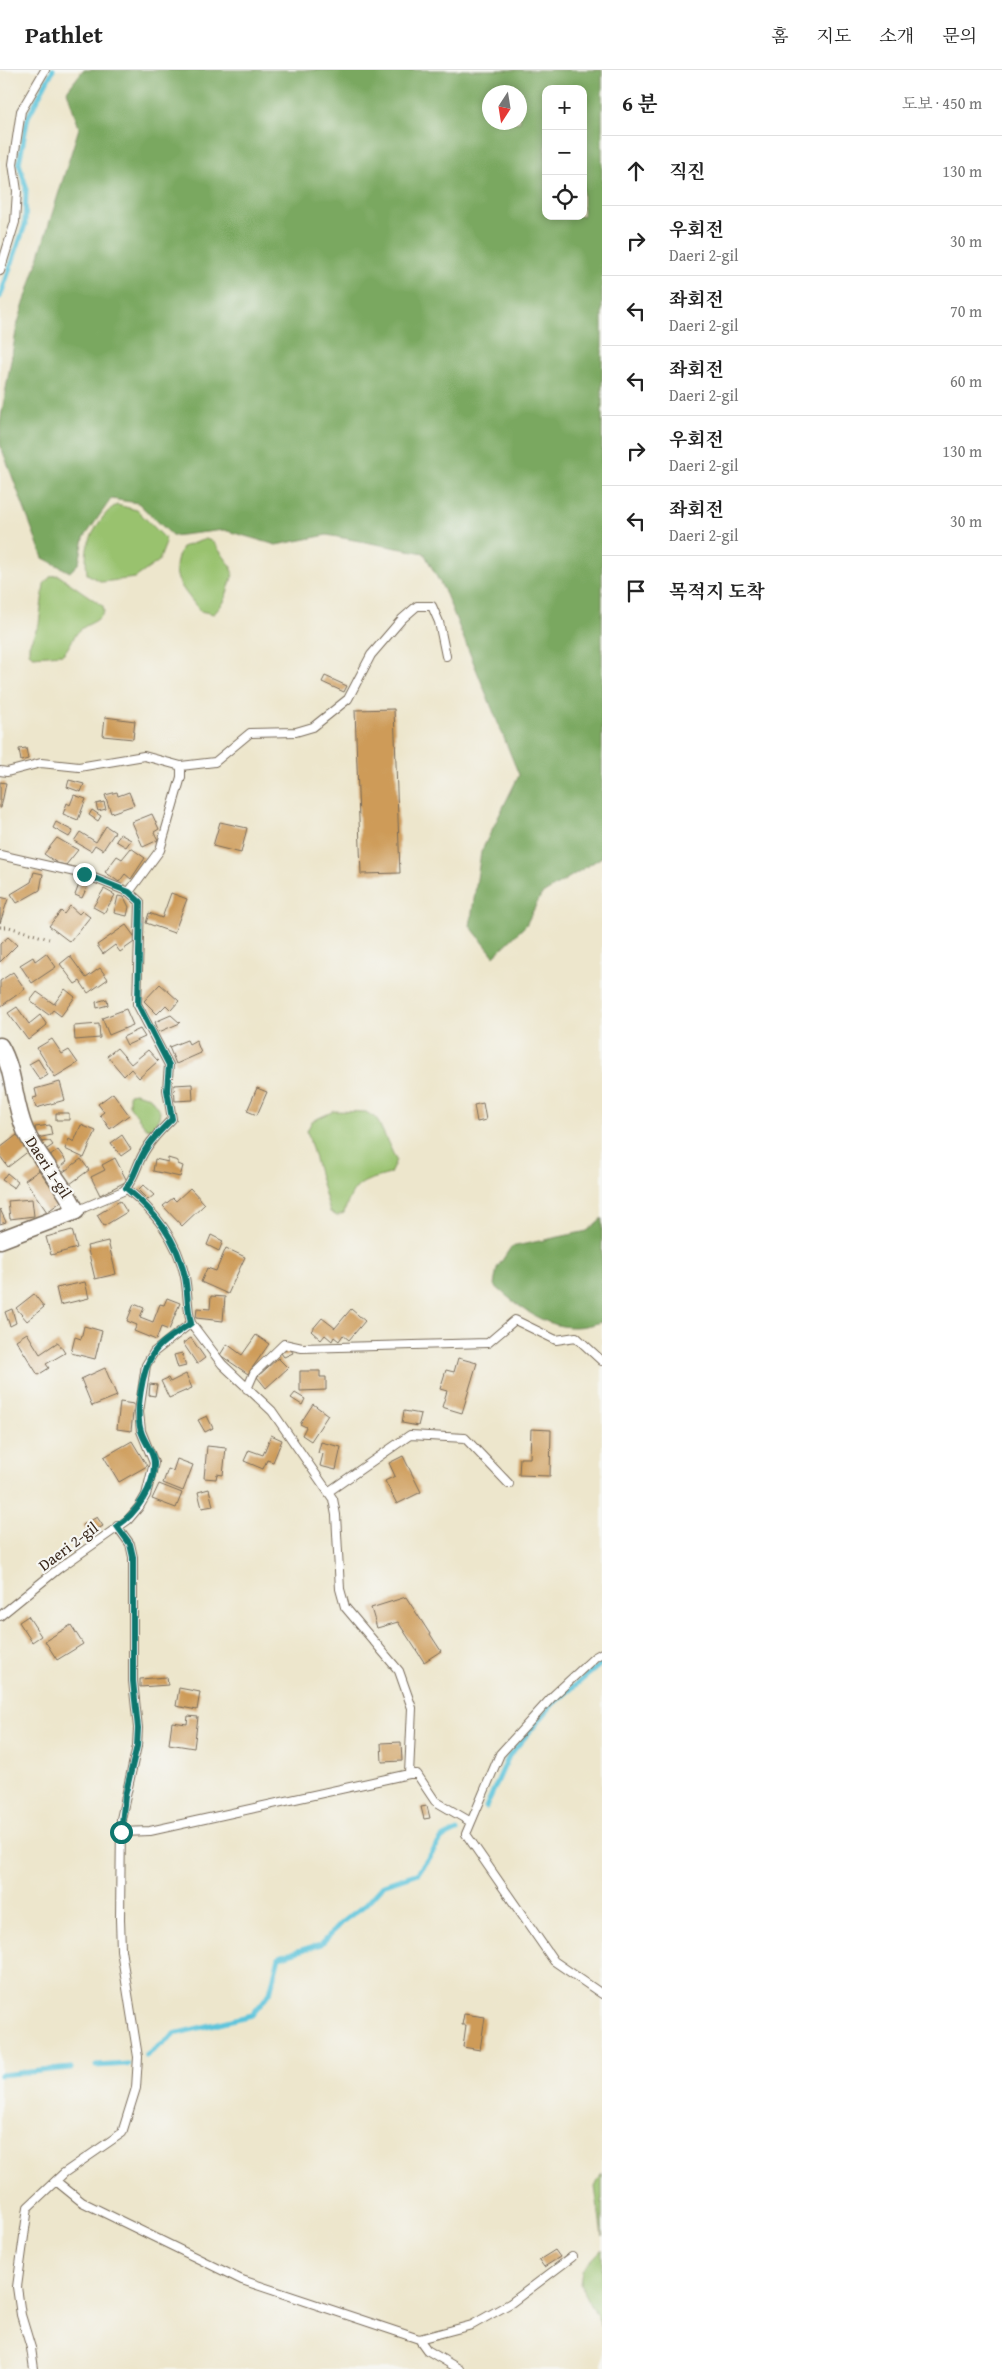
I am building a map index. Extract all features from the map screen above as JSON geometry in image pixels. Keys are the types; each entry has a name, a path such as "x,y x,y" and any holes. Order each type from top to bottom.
{"street":[{"name":"Daeri 1-gil","path":"0,1046 9,1061 18,1111 26,1133 68,1194 76,1211 0,1240"}],"lane":[{"path":"0,271 15,222 16,191 13,164 21,111 45,70"},
{"path":"0,771 8,772 41,763 80,766 144,756 181,766 215,762 250,733 296,732 313,727 348,699 371,656 402,619 417,606 432,606 439,622 446,656"},
{"path":"129,892 160,850 181,778 181,766"},
{"path":"0,855 84,874 129,892 140,902 138,1004 169,1065 167,1090 172,1119 154,1136 142,1156 134,1177 123,1192 76,1211"},
{"path":"126,1188 152,1213 168,1232 178,1250 186,1279 187,1307 191,1323 222,1364 272,1412 333,1499 336,1515 340,1589 345,1608 399,1671 412,1708 409,1774"},
{"path":"247,1389 254,1374 284,1344 302,1348 488,1343 515,1320 556,1340 576,1337 602,1361"},
{"name":"Daeri 2-gil","path":"0,1616 58,1569 128,1520 146,1496 154,1463 141,1431 140,1421 141,1395 146,1366 154,1352 191,1323"},
{"path":"328,1492 410,1435 465,1438 509,1484"},
{"path":"34,2369 31,2348 20,2315 17,2286 19,2260 28,2208 83,2158 122,2133 136,2088 138,2057 122,1950 121,1832 125,1796 137,1746 138,1728 133,1681 133,1557 130,1544 117,1526"},
{"path":"602,1654 595,1657 554,1695 500,1754 466,1834 554,1961 602,1994"},
{"path":"121,1832 150,1831 409,1774 417,1774 435,1801 471,1822"},
{"path":"56,2181 82,2202 242,2280 419,2340 427,2350 459,2369"},
{"path":"419,2340 472,2325 511,2303 572,2257"}],"path":[{"path":"0,927 9,927 49,939"}],"green space":[{"path":"83,70 602,70 602,857 541,895 526,925 494,956 470,926 481,852 519,775 445,592 424,553 327,535 276,545 224,530 173,536 138,503 111,499 84,538 79,563 70,572 43,558 0,444 0,423 17,326 79,128 67,91"},
{"path":"117,505 137,510 164,537 166,543 159,561 135,578 102,582 87,574 87,550 91,537 100,521"},
{"path":"206,539 213,542 231,566 233,575 224,602 214,614 200,611 179,582 176,566 182,547"},
{"path":"58,575 103,606 104,612 102,616 77,633 63,654 33,656 29,653 29,645 39,624 44,584 51,576"},
{"path":"135,1093 150,1097 160,1111 159,1118 151,1129 146,1128 129,1105 129,1094"},
{"path":"334,1111 366,1112 377,1119 396,1160 390,1174 365,1182 355,1189 344,1213 337,1216 330,1212 307,1131 312,1121"},
{"path":"602,1218 602,1322 575,1327 552,1324 531,1314 494,1285 497,1268 511,1247 587,1231"},
{"path":"602,2173 602,2236 595,2187"},
{"path":"602,2249 602,2327 580,2283 582,2270"}],"building":[{"path":"325,676 347,686 344,692 322,682"},
{"path":"394,709 400,873 361,874 355,710"},
{"path":"105,717 135,721 133,739 103,736"},
{"path":"26,748 28,759 21,761 19,749"},
{"path":"69,780 84,784 81,792 67,787"},
{"path":"0,782 6,783 1,808 0,808"},
{"path":"117,792 118,796 129,792 134,805 111,813 105,795"},
{"path":"74,795 86,799 78,820 63,814 67,803 70,805"},
{"path":"104,802 106,809 98,811 96,804"},
{"path":"92,810 101,816 98,821 89,815"},
{"path":"152,814 159,829 154,832 158,840 143,847 132,822"},
{"path":"56,822 73,831 69,837 53,828"},
{"path":"220,822 247,828 241,853 213,846"},
{"path":"106,826 115,832 103,850 95,845 91,851 74,841 80,832 96,842"},
{"path":"120,834 131,840 126,847 116,841"},
{"path":"57,838 78,850 66,865 57,863 44,854"},
{"path":"131,848 145,858 131,879 125,874 119,882 105,872 117,856 122,859"},
{"path":"34,872 43,874 40,890 17,903 11,894 31,882"},
{"path":"80,882 88,885 82,898 75,895"},
{"path":"104,889 115,895 104,913 93,907"},
{"path":"171,893 187,899 174,933 146,923 149,913 162,918"},
{"path":"118,896 124,897 129,907 127,916 114,913"},
{"path":"0,897 8,899 0,923"},
{"path":"70,906 79,914 82,911 90,917 70,942 49,926 61,911 64,914"},
{"path":"126,925 137,940 120,952 115,945 103,954 97,945"},
{"path":"8,937 17,945 0,962 0,944"},
{"path":"46,953 56,967 32,983 20,965 33,957 35,961"},
{"path":"70,956 86,978 100,968 108,979 88,993 80,981 75,984 60,964"},
{"path":"13,972 25,989 0,1007 0,981"},
{"path":"160,984 179,1001 171,1010 166,1005 157,1014 144,1001"},
{"path":"65,989 75,997 61,1016 53,1010 49,1015 30,1001 37,992 54,1004"},
{"path":"107,999 108,1005 97,1008 96,1002"},
{"path":"17,1007 29,1024 40,1015 47,1025 28,1040 8,1013"},
{"path":"126,1009 133,1025 109,1035 102,1018"},
{"path":"171,1015 180,1023 159,1032 155,1022"},
{"path":"99,1024 100,1038 75,1040 74,1026"},
{"path":"140,1029 145,1037 127,1045 123,1037"},
{"path":"52,1039 62,1054 69,1050 78,1063 55,1077 37,1048"},
{"path":"187,1040 189,1044 196,1040 201,1053 176,1064 169,1047"},
{"path":"117,1048 131,1064 148,1050 158,1061 139,1078 131,1069 124,1076 107,1056"},
{"path":"38,1059 48,1075 40,1080 29,1064"},
{"path":"60,1082 65,1100 36,1108 33,1098 37,1097 35,1089"},
{"path":"192,1084 193,1100 175,1101 174,1085"},
{"path":"257,1088 267,1092 257,1115 247,1111"},
{"path":"113,1093 129,1115 110,1129 100,1115 104,1112 98,1104"},
{"path":"483,1103 486,1120 477,1122 474,1105"},
{"path":"56,1113 69,1113 69,1120 56,1120"},
{"path":"50,1125 52,1135 37,1138 35,1127"},
{"path":"81,1125 96,1131 84,1158 65,1149 69,1139 74,1142"},
{"path":"17,1135 30,1150 8,1167 0,1156 0,1148"},
{"path":"122,1135 131,1149 121,1156 111,1143"},
{"path":"50,1141 53,1145 44,1151 38,1142"},
{"path":"58,1150 67,1162 58,1169 49,1157"},
{"path":"115,1158 127,1181 100,1195 91,1177 105,1170 102,1165"},
{"path":"168,1158 178,1161 178,1164 183,1166 180,1177 153,1171 155,1159 168,1162"},
{"path":"81,1159 89,1170 70,1184 62,1173"},
{"path":"41,1169 62,1201 47,1212 25,1180"},
{"path":"7,1173 18,1182 14,1188 2,1180"},
{"path":"143,1185 154,1195 148,1200 138,1190"},
{"path":"190,1188 205,1204 182,1226 163,1206 173,1198 176,1201"},
{"path":"32,1199 34,1216 10,1219 8,1201"},
{"path":"120,1201 127,1212 104,1226 97,1215"},
{"path":"0,1209 6,1222 0,1224"},
{"path":"72,1230 77,1248 51,1255 46,1237"},
{"path":"211,1235 223,1241 219,1251 207,1245"},
{"path":"108,1241 116,1274 95,1279 87,1246"},
{"path":"226,1248 245,1257 228,1294 201,1282 207,1268 216,1271"},
{"path":"85,1282 89,1298 60,1305 56,1288"},
{"path":"34,1294 44,1307 27,1321 16,1308"},
{"path":"211,1296 225,1297 223,1321 196,1318 197,1308 210,1309"},
{"path":"167,1298 180,1303 169,1330 161,1327 156,1340 134,1331 137,1325 127,1321 134,1304 144,1308 140,1317 153,1322 160,1304 164,1305"},
{"path":"12,1309 16,1323 10,1326 5,1312"},
{"path":"351,1309 365,1321 349,1340 343,1335 339,1341 334,1337 332,1341 325,1335 321,1340 311,1331 322,1318 335,1328"},
{"path":"84,1326 102,1331 95,1359 71,1353 75,1337 81,1339"},
{"path":"27,1333 40,1354 58,1342 65,1353 46,1364 49,1368 38,1375 16,1340"},
{"path":"256,1335 269,1344 248,1374 220,1355 227,1344 242,1355"},
{"path":"191,1338 205,1358 197,1364 183,1343"},
{"path":"290,1348 293,1353 284,1357 281,1353"},
{"path":"182,1353 186,1366 178,1368 174,1355"},
{"path":"278,1358 288,1368 266,1388 257,1377"},
{"path":"458,1358 477,1363 462,1413 442,1407 447,1391 440,1389 446,1370 454,1372"},
{"path":"105,1368 117,1396 92,1406 81,1379"},
{"path":"300,1371 320,1371 320,1377 326,1377 326,1390 300,1391"},
{"path":"186,1374 192,1388 169,1398 161,1381 168,1378 170,1382"},
{"path":"150,1384 157,1385 155,1396 149,1395"},
{"path":"295,1393 305,1399 302,1405 291,1398"},
{"path":"120,1402 134,1404 131,1431 117,1429"},
{"path":"313,1404 328,1415 311,1441 302,1435 306,1427 300,1424"},
{"path":"404,1411 421,1414 418,1426 402,1423"},
{"path":"207,1416 213,1428 205,1432 198,1420"},
{"path":"531,1429 551,1430 550,1476 519,1475 520,1458 530,1458"},
{"path":"271,1435 282,1440 273,1462 267,1460 263,1469 244,1461 249,1450 263,1455"},
{"path":"132,1441 147,1466 119,1482 104,1457"},
{"path":"321,1442 341,1447 336,1470 320,1466 323,1454 318,1453"},
{"path":"207,1446 226,1448 223,1475 217,1474 216,1479 204,1478"},
{"path":"403,1456 421,1492 397,1504 385,1481 395,1476 389,1463"},
{"path":"177,1459 193,1465 183,1491 163,1483 168,1469 173,1471"},
{"path":"159,1484 182,1493 176,1508 152,1499"},
{"path":"209,1489 213,1506 202,1508 198,1492"},
{"path":"97,1517 103,1526 89,1534 83,1525"},
{"path":"406,1597 441,1651 424,1662 398,1622 377,1628 371,1608"},
{"path":"28,1616 41,1636 32,1642 19,1622"},
{"path":"71,1625 83,1644 57,1660 45,1641"},
{"path":"167,1677 168,1685 140,1687 140,1679"},
{"path":"179,1688 200,1692 197,1710 176,1706"},
{"path":"188,1716 198,1717 194,1748 169,1744 172,1722 187,1724"},
{"path":"401,1742 402,1761 382,1762 381,1743"},
{"path":"427,1806 430,1818 424,1819 421,1807"},
{"path":"464,2014 485,2017 480,2050 463,2047 466,2025 462,2025"},
{"path":"555,2250 560,2257 544,2267 539,2260"}],"waterway":[{"path":"0,297 25,225 26,187 19,163 28,117 53,70"},
{"path":"486,1807 509,1756 554,1703 602,1663"},
{"path":"146,2056 174,2034 252,2015 270,1993 279,1957 321,1944 342,1922 365,1905 383,1885 418,1873 442,1838 457,1831"},
{"path":"96,2066 128,2064"},
{"path":"0,2075 71,2068"}],"route":[{"path":"84,874 129,892 140,902 138,1004 169,1065 167,1090 172,1119 154,1136 142,1156 134,1177 126,1188 152,1213 168,1232 178,1250 186,1279 187,1307 191,1323 154,1352 146,1366 139,1412 141,1431 150,1448 154,1463 146,1496 128,1520 117,1526 130,1544 133,1557 133,1681 138,1728 137,1746 121,1820 121,1832"}]}
